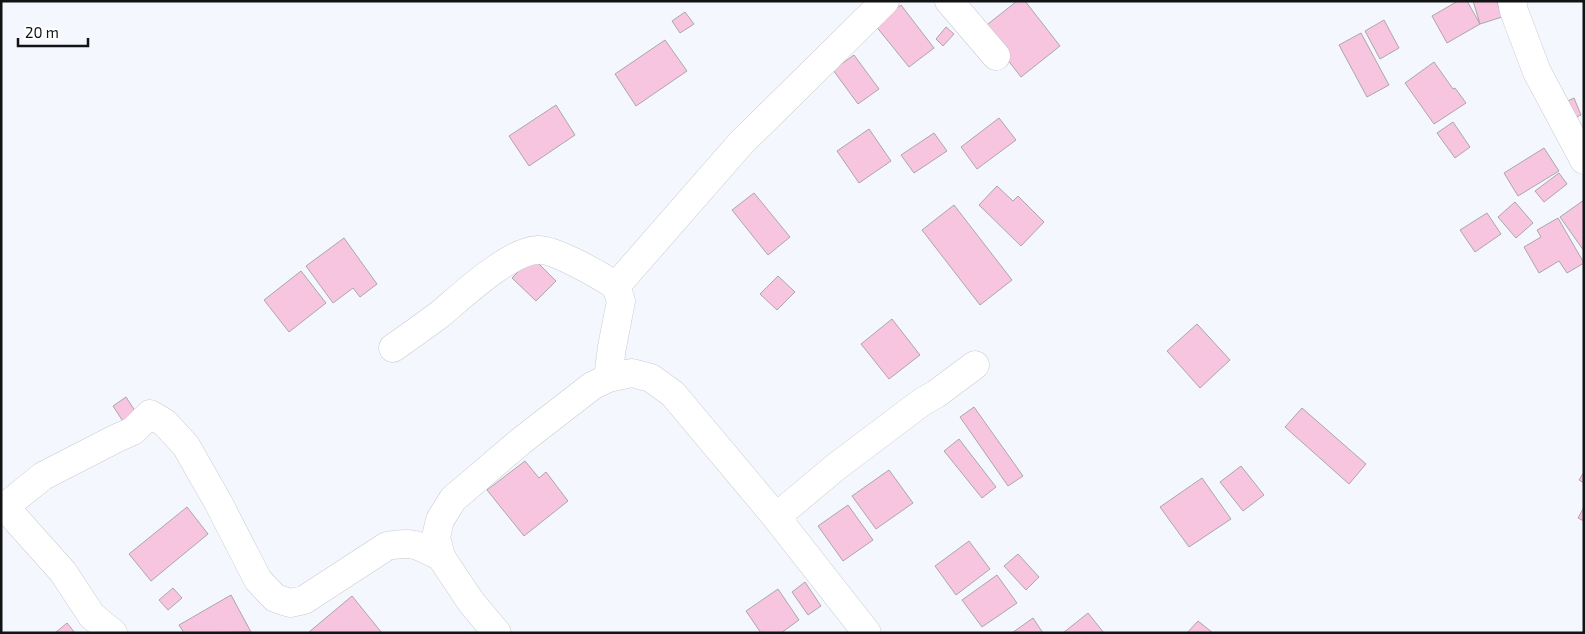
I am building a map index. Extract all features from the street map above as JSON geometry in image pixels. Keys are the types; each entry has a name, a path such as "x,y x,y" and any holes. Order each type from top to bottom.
{"street":[{"path":"616,286 741,143 885,1"},
{"path":"949,1 996,56"},
{"path":"1512,1 1537,72 1584,160"},
{"path":"393,348 517,255 538,250 560,256 616,286 621,301 608,378"},
{"path":"776,517 845,460 975,365"},
{"path":"498,633 471,602 441,557 436,538 440,520 453,499 521,441 592,386 608,378 632,373 651,378 673,394 776,517 866,633"},
{"path":"112,633 92,616 63,572 3,508 43,476 133,431 150,414 165,423 186,446 218,502 258,580 275,598 290,602 304,600 388,546 403,543 417,544 441,557"}],"building":[{"path":"1017,1 1025,1 1060,46 1021,77 983,28"},
{"path":"1458,1 1467,1 1480,24 1447,43 1432,16"},
{"path":"1473,1 1497,1 1502,17 1480,24"},
{"path":"901,5 934,48 909,67 875,25"},
{"path":"685,12 694,24 680,33 672,21"},
{"path":"1384,20 1399,48 1380,59 1365,31"},
{"path":"946,27 954,34 943,46 936,39"},
{"path":"1361,33 1389,85 1367,97 1339,45"},
{"path":"665,40 687,71 636,106 615,74"},
{"path":"854,55 879,89 858,104 833,70"},
{"path":"1434,62 1453,89 1455,88 1466,103 1434,124 1405,83"},
{"path":"1574,98 1581,115 1566,122 1559,105"},
{"path":"556,105 575,135 529,166 509,136"},
{"path":"999,118 1016,140 977,169 961,147"},
{"path":"1453,122 1470,147 1455,158 1437,133"},
{"path":"869,129 891,161 859,183 837,151"},
{"path":"934,133 947,151 914,173 901,155"},
{"path":"1544,148 1559,171 1518,196 1504,173"},
{"path":"1559,173 1567,184 1544,202 1535,191"},
{"path":"997,186 1013,201 1018,196 1044,222 1021,246 979,205"},
{"path":"754,193 790,237 768,255 732,210"},
{"path":"1584,200 1584,251 1560,217"},
{"path":"1515,202 1533,223 1516,238 1498,217"},
{"path":"954,205 1012,280 980,305 922,230"},
{"path":"1487,213 1501,234 1475,252 1460,230"},
{"path":"1558,218 1584,263 1567,273 1559,261 1539,273 1524,247 1541,237 1537,230"},
{"path":"344,238 377,284 360,297 353,288 333,303 306,266"},
{"path":"532,257 556,281 536,301 512,278"},
{"path":"301,271 326,303 289,332 264,300"},
{"path":"778,276 795,292 777,310 760,294"},
{"path":"892,319 920,355 889,379 861,344"},
{"path":"1197,324 1230,360 1200,388 1167,351"},
{"path":"126,397 137,414 124,423 113,406"},
{"path":"974,407 1023,476 1008,486 960,417"},
{"path":"1302,408 1366,464 1349,484 1285,427"},
{"path":"959,439 996,487 982,498 944,451"},
{"path":"525,461 539,478 546,472 568,501 524,536 487,490"},
{"path":"1241,466 1264,495 1243,511 1220,482"},
{"path":"889,470 913,503 876,529 852,496"},
{"path":"1584,472 1584,483 1579,480"},
{"path":"1202,478 1231,519 1189,547 1160,507"},
{"path":"848,505 873,540 843,561 818,526"},
{"path":"187,507 208,534 151,581 129,554"},
{"path":"1584,507 1584,521 1578,518"},
{"path":"969,541 990,569 956,595 935,566"},
{"path":"1018,554 1039,577 1026,590 1004,566"},
{"path":"997,575 1017,603 982,627 962,600"},
{"path":"805,582 821,606 808,615 792,592"},
{"path":"173,588 182,598 168,610 159,600"},
{"path":"778,589 799,620 781,633 761,633 746,611"},
{"path":"231,595 251,632 184,633 179,625"},
{"path":"352,596 382,633 309,632"},
{"path":"1088,613 1104,633 1063,633"},
{"path":"1033,618 1043,633 1012,633"},
{"path":"1198,621 1213,633 1187,633"},
{"path":"67,623 75,633 55,633"}]}
